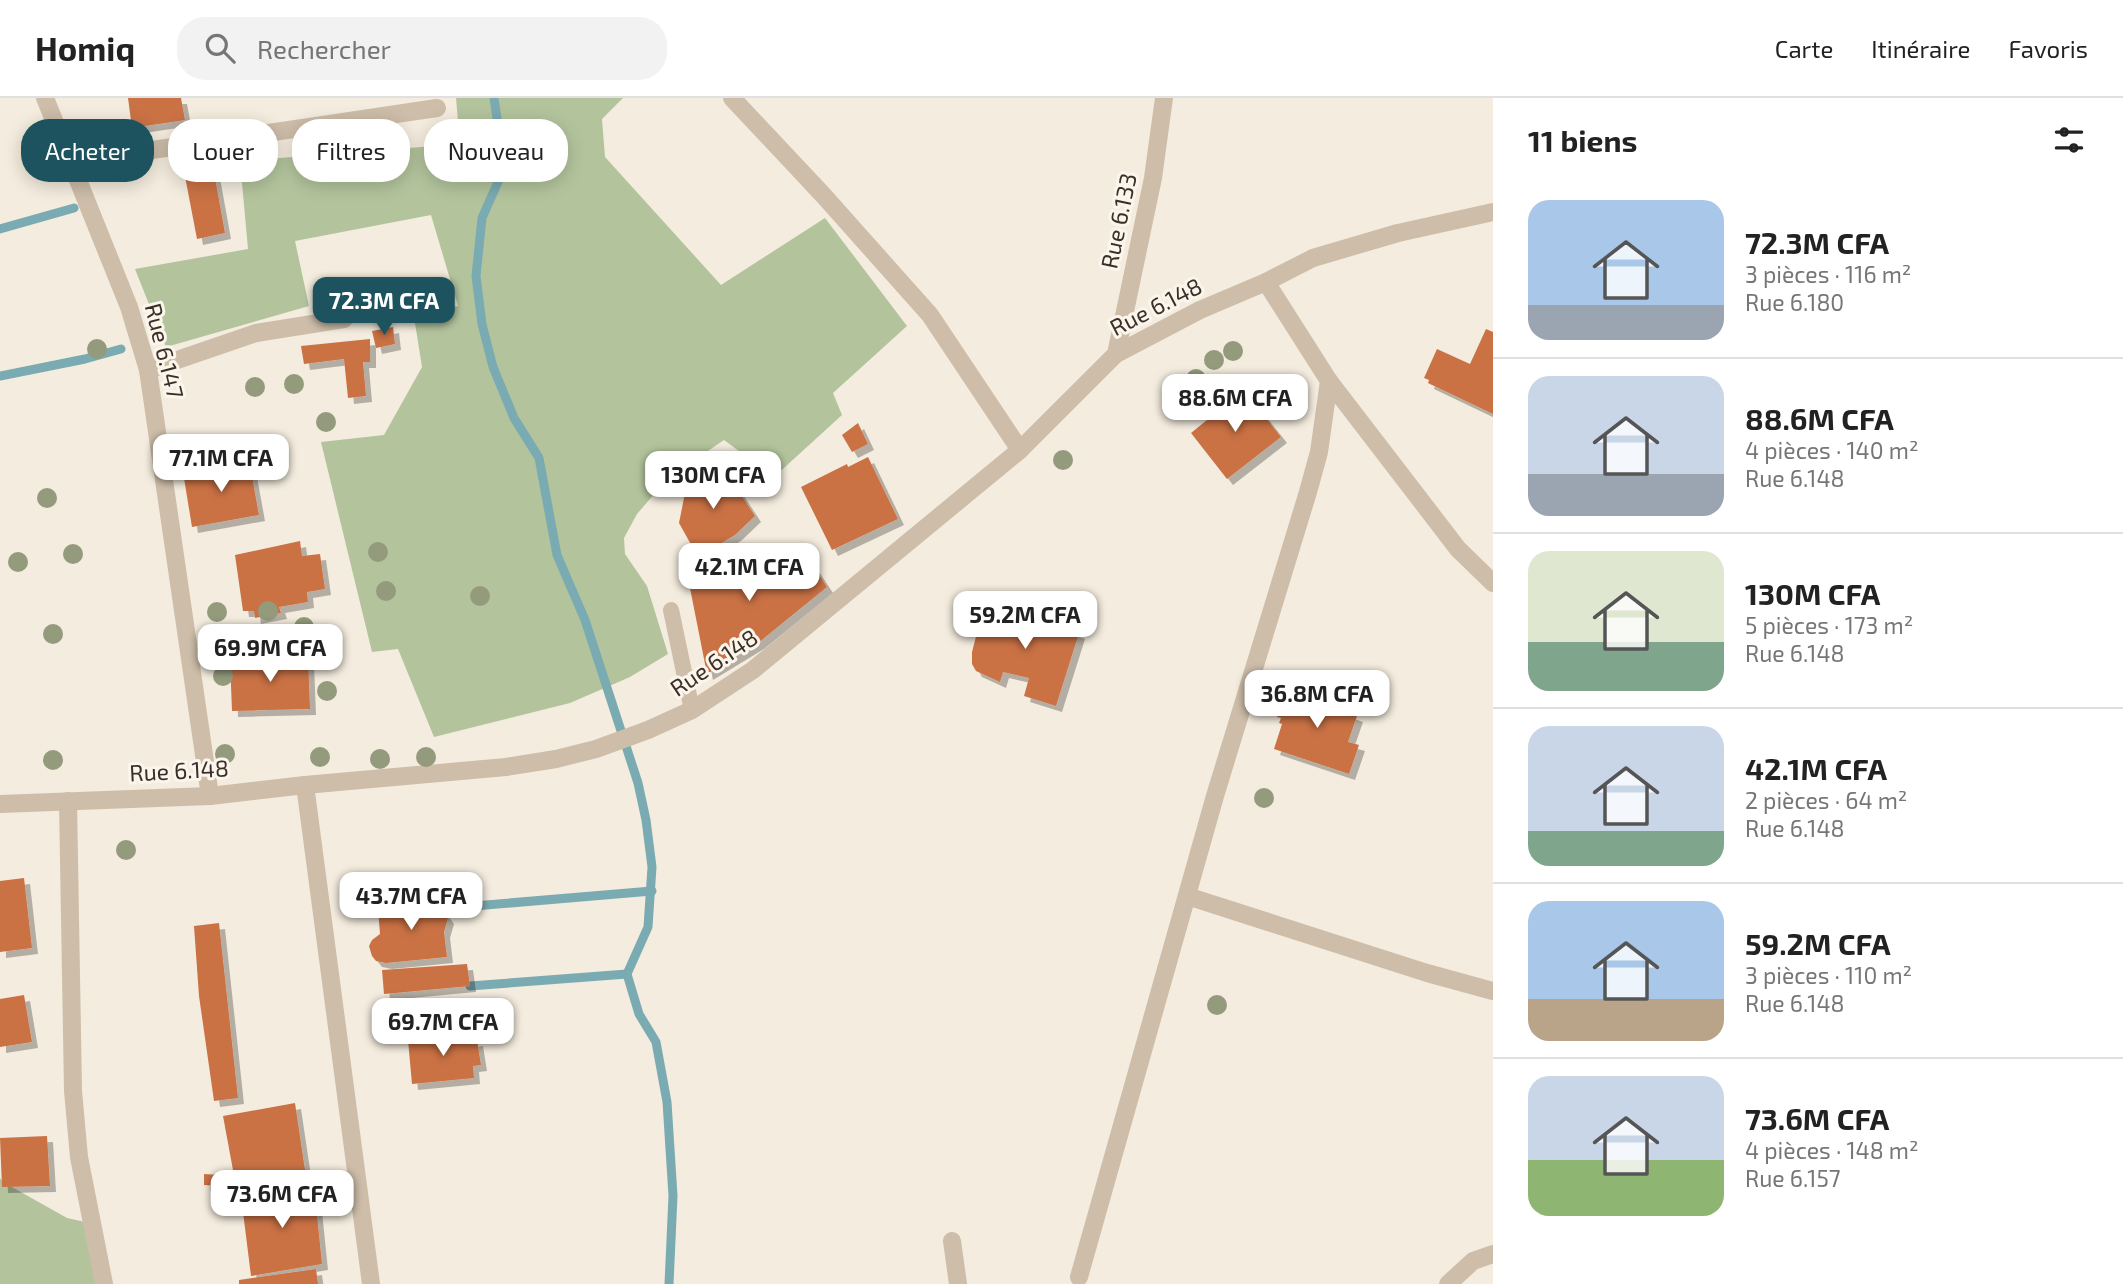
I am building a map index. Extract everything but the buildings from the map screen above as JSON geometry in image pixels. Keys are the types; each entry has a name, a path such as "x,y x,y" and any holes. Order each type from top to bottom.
{"street":[{"name":"Rue 6.147","path":"45,98 54,119"},
{"path":"732,98 930,315 1020,450"},
{"name":"Rue 6.133","path":"1116,354 1153,178 1164,98"},
{"path":"154,150 438,108"},
{"name":"Rue 6.147","path":"79,182 129,307 148,370 210,796"},
{"name":"Rue 6.148","path":"0,804 210,796 506,767 596,749 648,730 692,710 753,670 1020,450 1116,354 1200,310 1266,282 1313,258 1398,233 1493,212"},
{"path":"1266,282 1329,381 1458,549 1493,583"},
{"path":"148,370 256,332 344,319"},
{"path":"1079,1277 1215,796 1308,492 1319,452 1329,381"},
{"path":"305,785 371,1284"},
{"path":"68,801 73,1091 79,1157 104,1284"},
{"path":"1187,896 1427,973 1493,991"},
{"path":"952,1241 958,1284"},
{"path":"1448,1284 1473,1261 1493,1254"}],"lane":[{"path":"671,610 692,710"}],"green space":[{"path":"456,98 623,98 602,119 605,157 721,285 825,218 907,326 833,393 842,415 774,477 724,440 668,478 637,514 624,538 625,554 647,586 668,654 630,677 570,703 434,737 398,649 372,652 321,442 384,435 422,367 414,317 458,306 431,215 295,241 309,306 166,347 135,269 248,249 242,182 278,182 278,158 292,157 292,182 410,182 410,148 424,147 424,182 568,182 568,119 458,119"},
{"path":"0,1178 67,1218 85,1222 109,1284 0,1284"}],"waterway":[{"path":"494,98 498,125 498,182 482,218 476,276 482,324 493,367 514,418 539,458 557,555 585,620 638,783 646,820 652,867 648,927 627,974 639,1014 656,1042 667,1102 673,1196 669,1284"},
{"path":"0,229 74,208"},
{"path":"0,376 121,349"},
{"path":"462,907 652,891"},
{"path":"470,986 627,974"}]}
